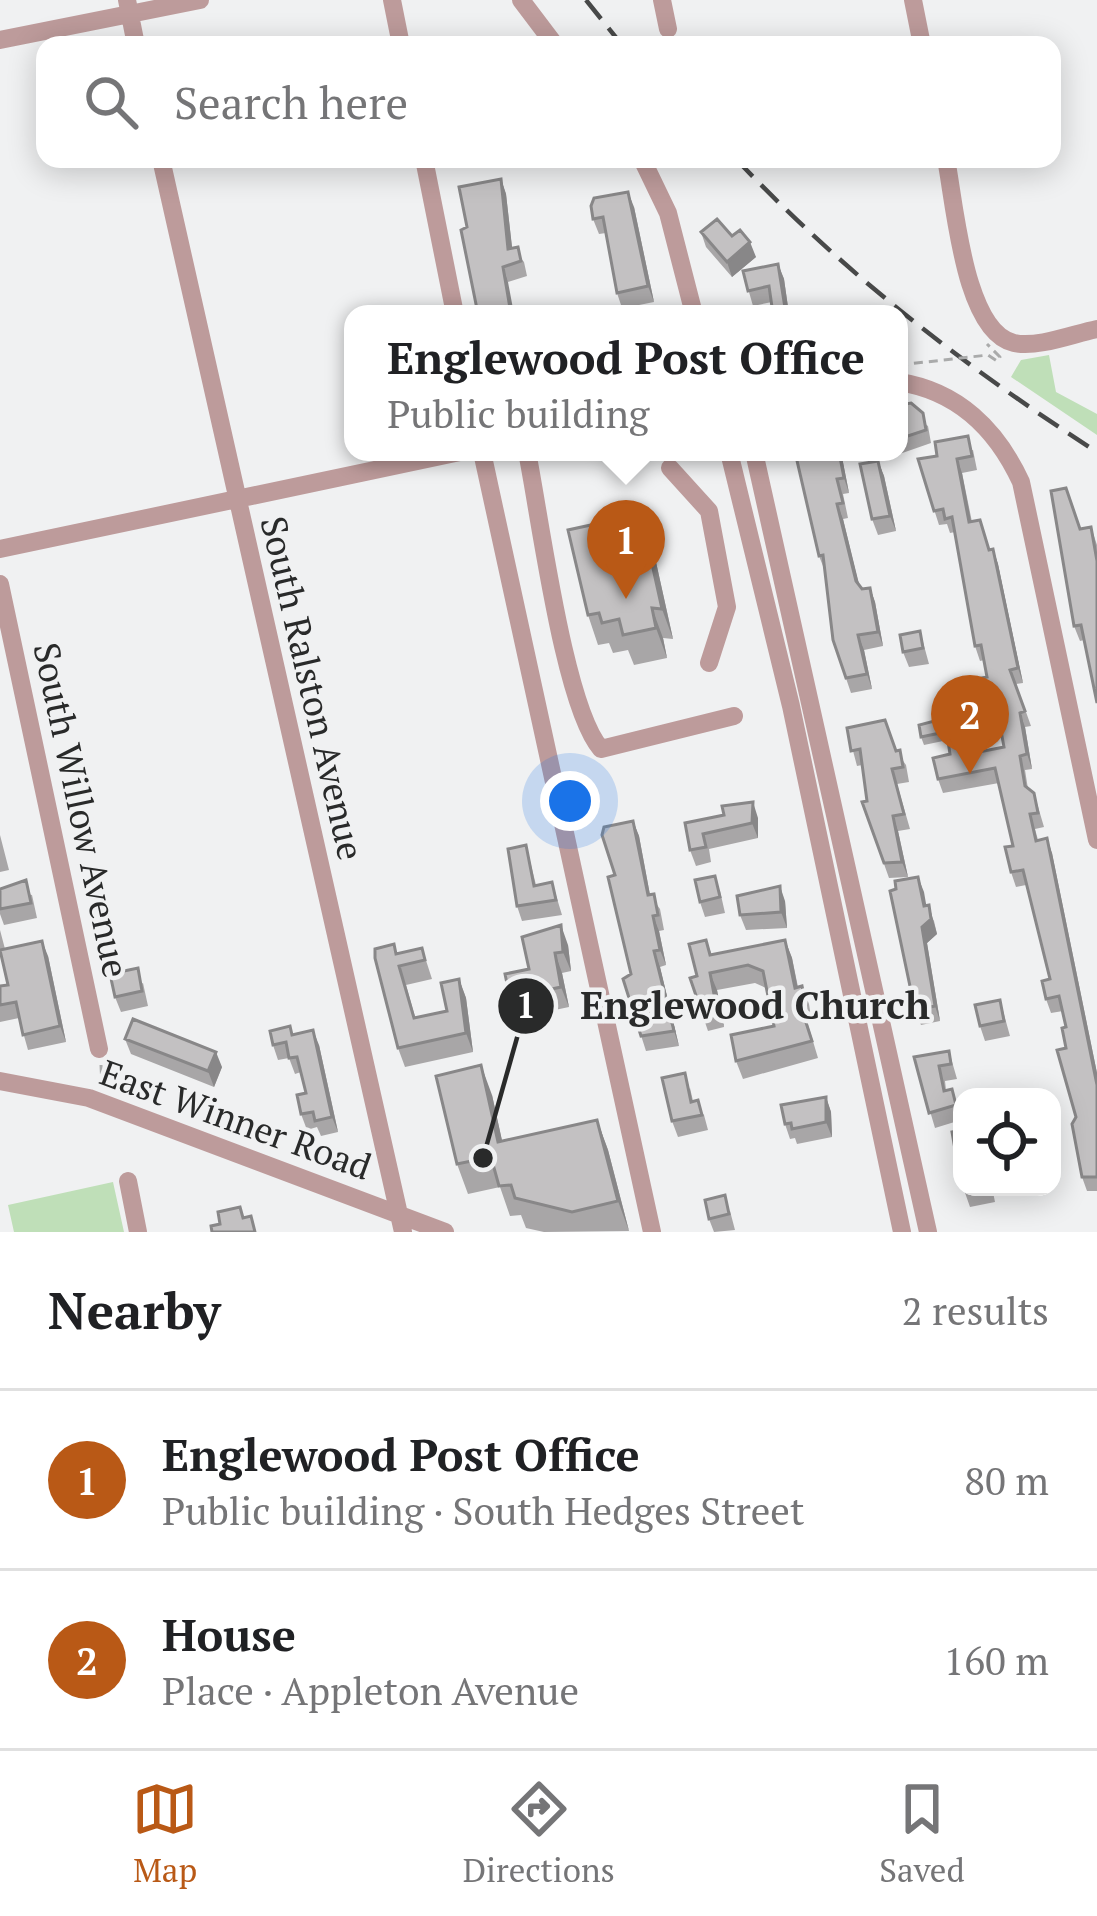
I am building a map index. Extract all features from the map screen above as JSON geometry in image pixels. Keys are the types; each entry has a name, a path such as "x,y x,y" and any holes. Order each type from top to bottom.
{"street":[{"path":"0,40 128,7 200,0"},
{"path":"392,0 399,36"},
{"path":"521,0 548,36"},
{"path":"662,0 668,29"},
{"path":"913,0 920,36"},
{"name":"South Ralston Avenue","path":"163,168 401,1224"},
{"path":"426,168 453,305"},
{"path":"646,168 668,213 692,305"},
{"path":"948,168 976,307 994,341 1020,344 1097,329"},
{"path":"908,383 922,385 971,412 1005,446 1021,482 1097,840"},
{"path":"0,549 417,461"},
{"path":"484,461 652,1232"},
{"path":"529,461 572,676 591,737 601,749 734,716"},
{"path":"731,461 791,706 902,1232"},
{"path":"756,461 928,1232"},
{"path":"670,468 709,511 727,607 709,663"},
{"name":"South Willow Avenue","path":"0,584 100,1049"},
{"path":"844,961 866,955"},
{"name":"East Winner Road","path":"0,1082 89,1098 401,1224 445,1232"},
{"path":"128,1181 138,1232"},
{"path":"894,1196 919,1191"}],"path":[{"path":"908,364 988,355 997,362 1000,357 994,341"},
{"path":"102,1076 102,1087"}],"green space":[{"path":"1049,355 1056,392 1097,414 1097,435 1011,377 1021,360"},
{"path":"113,1182 124,1232 14,1232 8,1205"}],"building":[{"path":"501,179 508,249 518,247 521,261 503,267 509,305 476,305 461,230 467,227 459,187"},
{"path":"628,192 648,286 617,293 603,217 593,219 591,206 594,198"},
{"path":"717,219 732,236 740,230 750,242 727,262 701,232"},
{"path":"778,264 785,305 772,305 769,286 748,291 743,271"},
{"path":"908,404 923,413 926,430 908,436"},
{"path":"968,436 972,456 957,459 969,522 980,520 989,550 993,549 1018,668 1010,670 1025,711 1020,713 1027,754 1020,756 1025,786 1034,793 1038,813 1030,814 1036,841 1047,838 1097,1085 1097,1177 1082,1177 1072,1124 1076,1117 1057,1050 1066,1048 1062,1028 1066,1027 1059,996 1046,999 1042,981 1050,979 1023,870 1011,872 1005,847 1013,846 995,768 938,779 933,758 950,754 946,728 969,724 974,753 1004,747 999,720 987,723 981,693 958,698 955,683 987,677 981,645 975,646 952,517 945,519 943,509 934,511 918,459 937,456 935,442"},
{"path":"797,461 841,461 844,478 837,479 843,503 837,504 856,581 862,589 870,588 878,632 858,635 867,674 846,678 833,640 823,555 819,556"},
{"path":"878,461 890,516 872,519 860,464"},
{"path":"1066,488 1080,529 1091,527 1097,561 1097,703 1081,625 1074,626 1051,491"},
{"path":"641,514 662,609 652,608 656,628 623,635 619,619 602,623 599,613 588,615 568,530"},
{"path":"920,631 923,648 903,652 900,635"},
{"path":"885,720 903,767 892,769 904,814 893,816 902,862 884,863 862,802 867,801 860,749 851,751 847,728"},
{"path":"938,720 940,733 921,737 919,725"},
{"path":"753,802 752,823 703,834 706,847 690,850 685,823 724,815 722,806"},
{"path":"633,821 648,895 654,894 660,950 654,951 674,1031 641,1036 623,979 631,974 608,877 615,875 602,835 604,827"},
{"path":"526,845 534,886 552,882 556,900 517,906 508,849"},
{"path":"715,876 720,897 700,902 695,880"},
{"path":"918,877 931,919 922,927 935,1006 915,1010 890,891 896,889 895,881"},
{"path":"26,880 31,903 0,909 0,889"},
{"path":"780,886 781,912 740,915 737,896"},
{"path":"561,925 563,952 555,953 561,987 510,998 505,974 529,969 522,937"},
{"path":"706,940 710,955 785,940 795,988 802,986 805,1000 799,1001 812,1041 736,1061 731,1035 774,1026 763,971 748,965 710,973 717,1010 702,1013 690,978 697,976 689,944"},
{"path":"42,941 60,1026 23,1035 16,1002 0,1005 0,986 8,985 0,950"},
{"path":"394,944 396,954 422,948 425,960 399,966 414,1018 447,1011 441,983 459,979 466,1033 398,1048 375,958 375,949"},
{"path":"138,968 142,991 115,997 110,974"},
{"path":"1000,1000 1004,1021 980,1026 975,1005"},
{"path":"133,1019 216,1052 208,1071 125,1039"},
{"path":"290,1026 292,1035 313,1030 332,1117 315,1121 313,1112 301,1114 297,1095 306,1093 297,1057 289,1058 286,1042 273,1045 270,1031"},
{"path":"949,1051 951,1064 939,1066 944,1091 952,1089 953,1106 929,1113 914,1057"},
{"path":"481,1065 498,1142 597,1120 618,1201 572,1212 515,1198 511,1185 499,1186 491,1157 457,1164 436,1076"},
{"path":"685,1073 691,1102 698,1100 702,1115 672,1121 662,1078"},
{"path":"826,1097 826,1122 792,1129 791,1123 785,1124 781,1105"},
{"path":"725,1195 729,1214 709,1219 705,1200"},
{"path":"240,1207 243,1218 251,1216 255,1232 212,1232 211,1226 220,1224 218,1212"}],"railway":[{"path":"586,0 615,36"},
{"path":"745,168 894,305"},
{"path":"908,317 1097,452"}],"place":[{"name":"Englewood Post Office","path":"626,599"},
{"name":"House","path":"970,774"},
{"name":"Englewood Church","path":"483,1158"}]}
